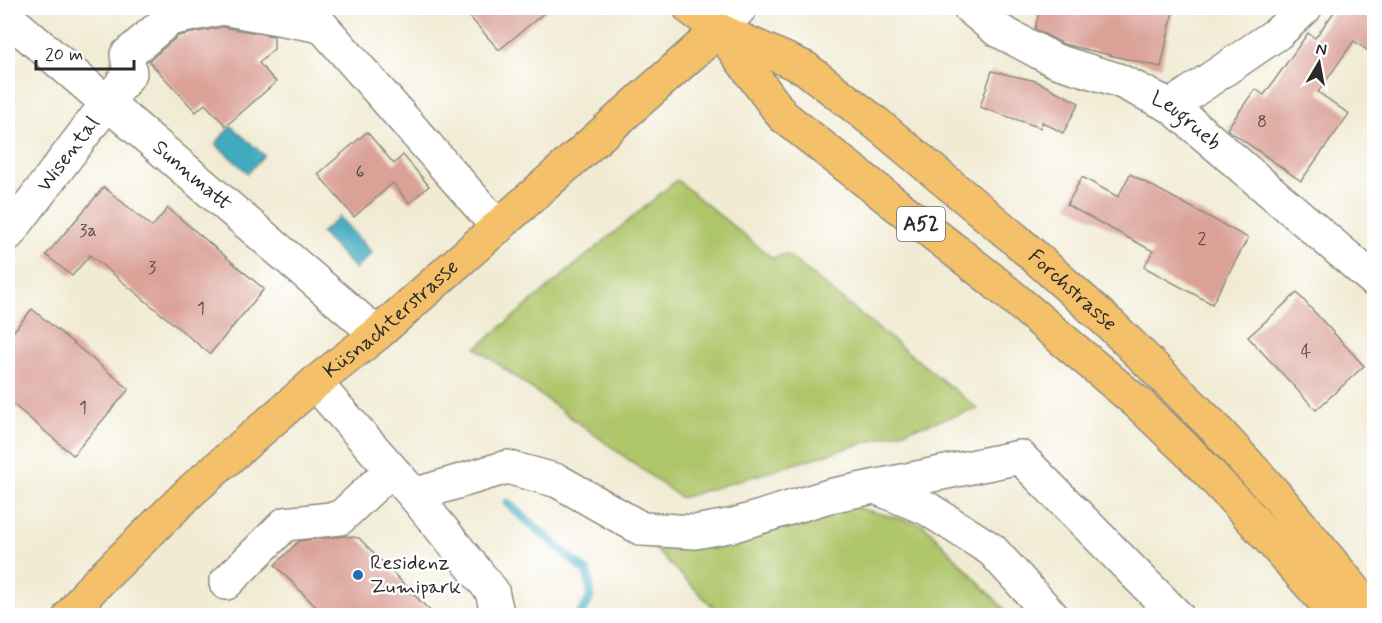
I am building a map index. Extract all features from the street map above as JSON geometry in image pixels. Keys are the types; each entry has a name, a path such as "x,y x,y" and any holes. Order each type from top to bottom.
{"main road":[{"name":"Forchstrasse","path":"690,8 730,19 805,68 876,123 1015,239 1126,340 1215,428 1275,494 1374,614"},
{"name":"Forchstrasse","path":"730,19 783,116 990,278 1139,404 1243,509 1338,615"},
{"name":"Küsnachterstrasse","path":"70,615 89,591 192,490 315,383 377,334 730,19"}],"street":[{"name":"Wisental","path":"8,234 130,73 127,55 169,19 222,8 322,26 498,227"},
{"name":"Leugrueb","path":"970,8 996,29 1056,61 1118,80 1171,106 1374,280"},
{"path":"1171,106 1278,33 1305,8"},
{"name":"Sunnmatt","path":"8,18 377,334"},
{"path":"315,383 414,495 492,603"},
{"path":"414,495 507,467 558,481 642,529 695,532 734,525 828,496 1020,457 1177,615"},
{"path":"226,584 285,524 340,518 391,470"},
{"path":"875,487 928,509 992,550 1052,615"}],"green space":[{"path":"677,180 772,258 786,254 978,409 681,498 476,348"},
{"path":"846,505 924,525 1010,615 721,615 649,543"}],"water":[{"path":"231,126 264,155 248,173 215,144"},
{"path":"339,217 372,253 355,269 321,233"}],"building":[{"path":"462,8 550,8 499,50"},
{"path":"1040,8 1174,8 1161,67 1063,44 1035,29"},
{"path":"1337,8 1374,8 1374,55 1354,41 1318,92 1349,114 1301,181 1227,129 1255,89 1264,95 1308,33 1315,38"},
{"path":"222,27 274,36 274,49 259,63 276,82 226,126 205,104 196,112 149,61 178,36"},
{"path":"992,71 1036,81 1079,103 1063,133 1042,122 1041,128 980,107"},
{"path":"367,132 394,164 403,155 429,186 409,203 393,183 354,217 318,174"},
{"path":"1130,174 1248,238 1212,304 1144,267 1153,251 1067,205 1082,177 1118,197"},
{"path":"104,187 152,227 168,208 264,289 210,354 90,255 72,276 46,255"},
{"path":"1297,293 1364,366 1316,410 1248,337"},
{"path":"32,309 129,389 73,455 8,400 8,338"},
{"name":"Residenz Zumipark","path":"344,536 359,538 434,615 324,615 275,565 299,541"}],"waterway":[{"path":"507,503 587,572 590,585 589,601 578,616"}],"place":[{"name":"Residenz Zumipark","path":"358,575"}]}
